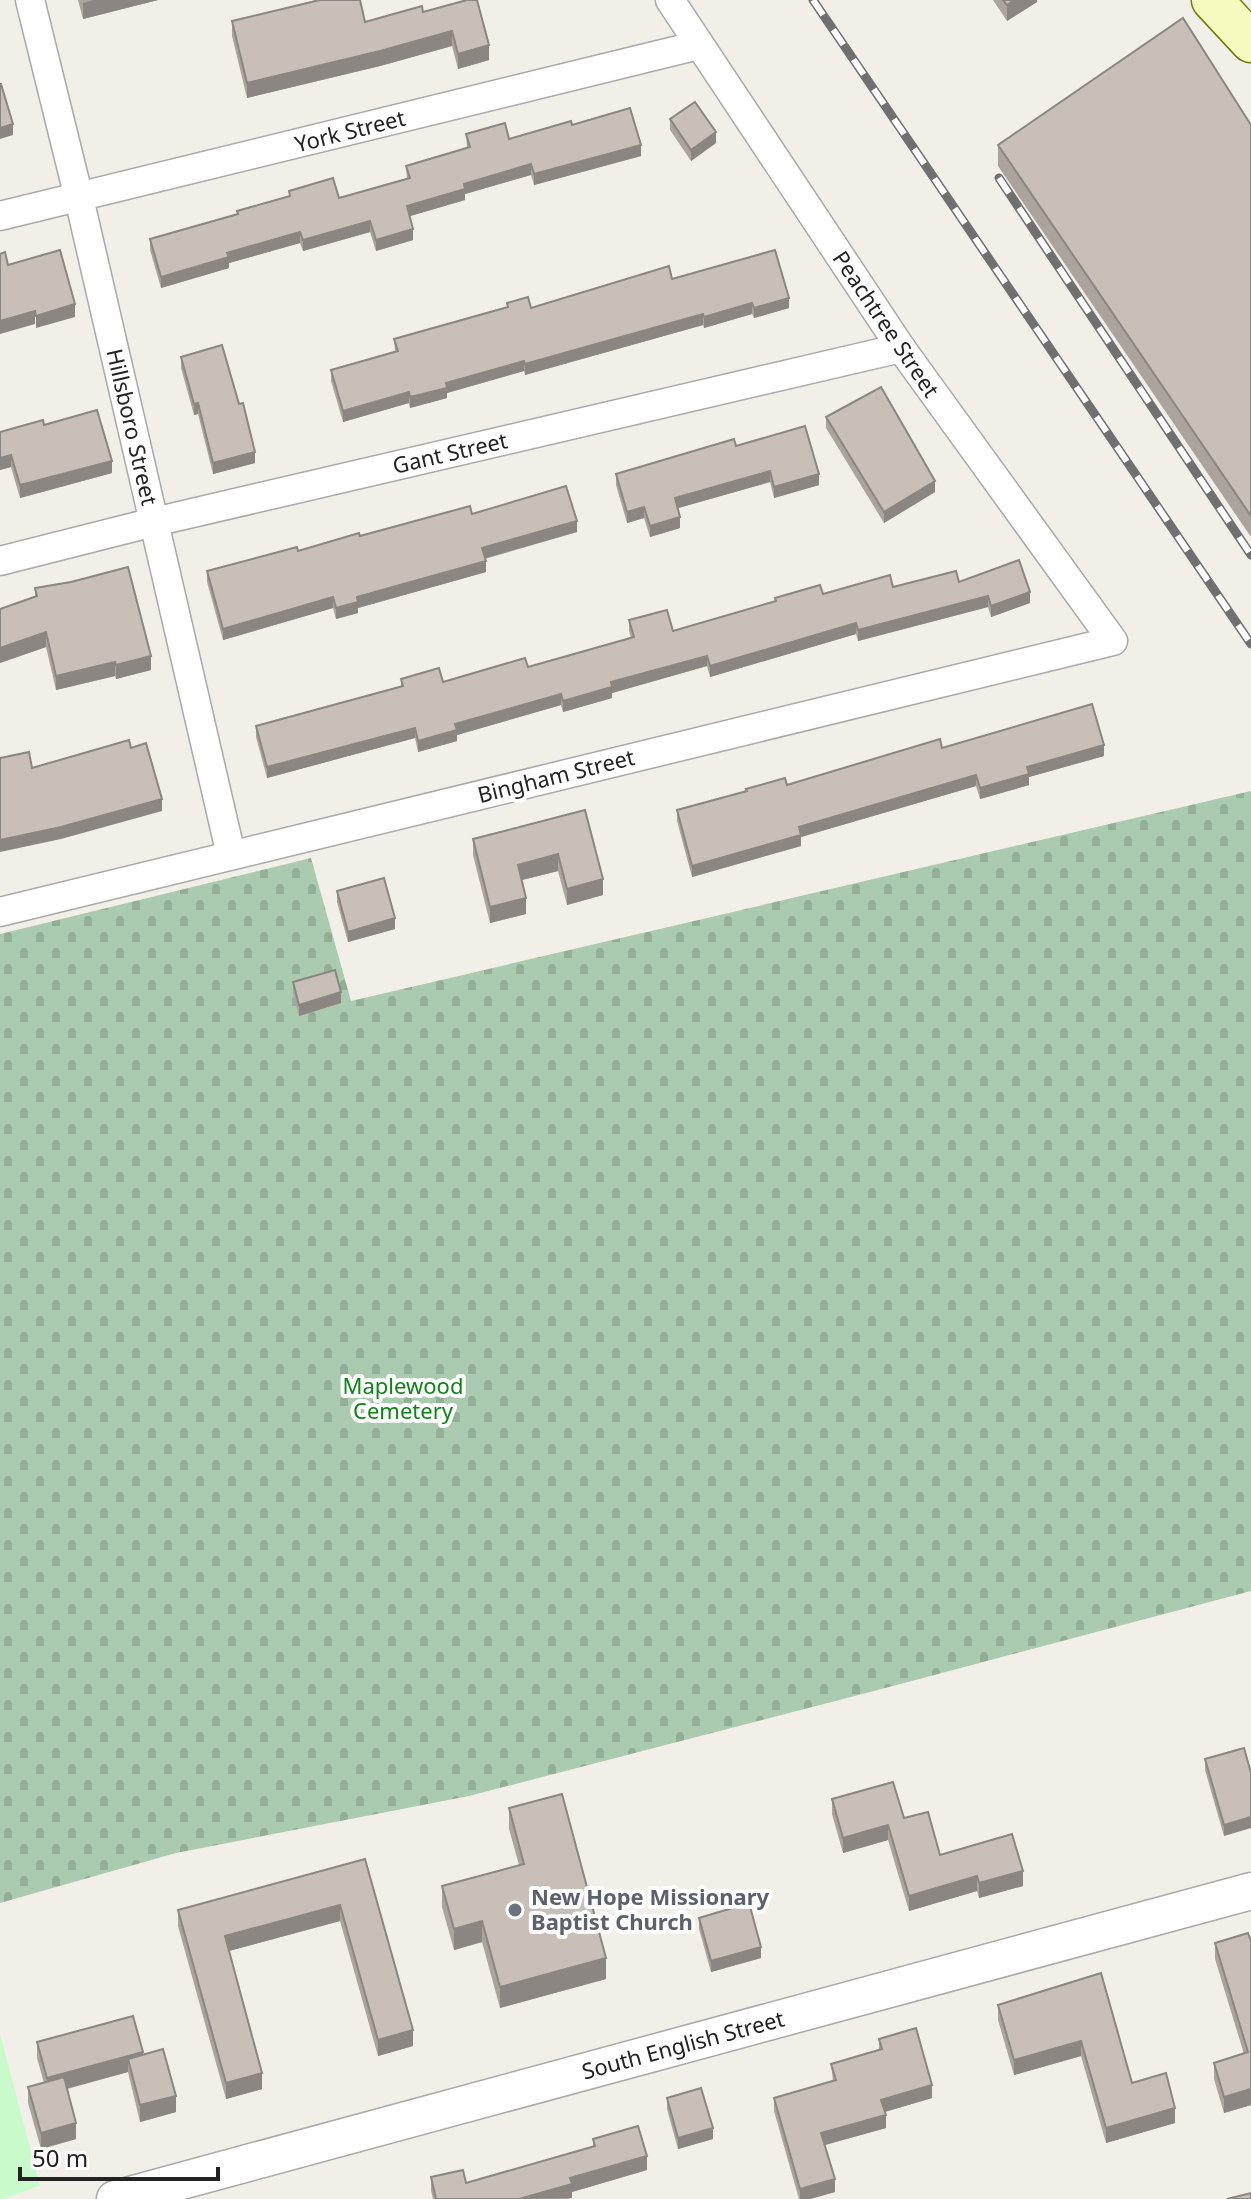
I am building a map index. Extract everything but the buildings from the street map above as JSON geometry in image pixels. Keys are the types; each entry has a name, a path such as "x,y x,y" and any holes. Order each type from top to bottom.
{"main road":[{"path":"1212,0 1251,42"}],"street":[{"name":"Hillsboro Street","path":"30,0 231,855"},
{"name":"Peachtree Street","path":"670,0 901,348 1113,641"},
{"name":"York Street","path":"0,216 699,45"},
{"name":"Gant Street","path":"0,561 154,522 901,348"},
{"name":"Bingham Street","path":"0,912 1113,641"},
{"name":"South English Street","path":"115,2199 1251,1891"}],"green space":[{"name":"Maplewood Cemetery","path":"1251,791 1251,1591 469,1796 176,1853 0,1903 0,934 311,858 351,1001"},
{"path":"0,2034 40,2186 2,2199 0,2199"}],"railway":[{"path":"813,0 1251,644"},
{"path":"999,178 1251,555"}],"place":[{"name":"New Hope Missionary Baptist Church","path":"515,1910"}]}
